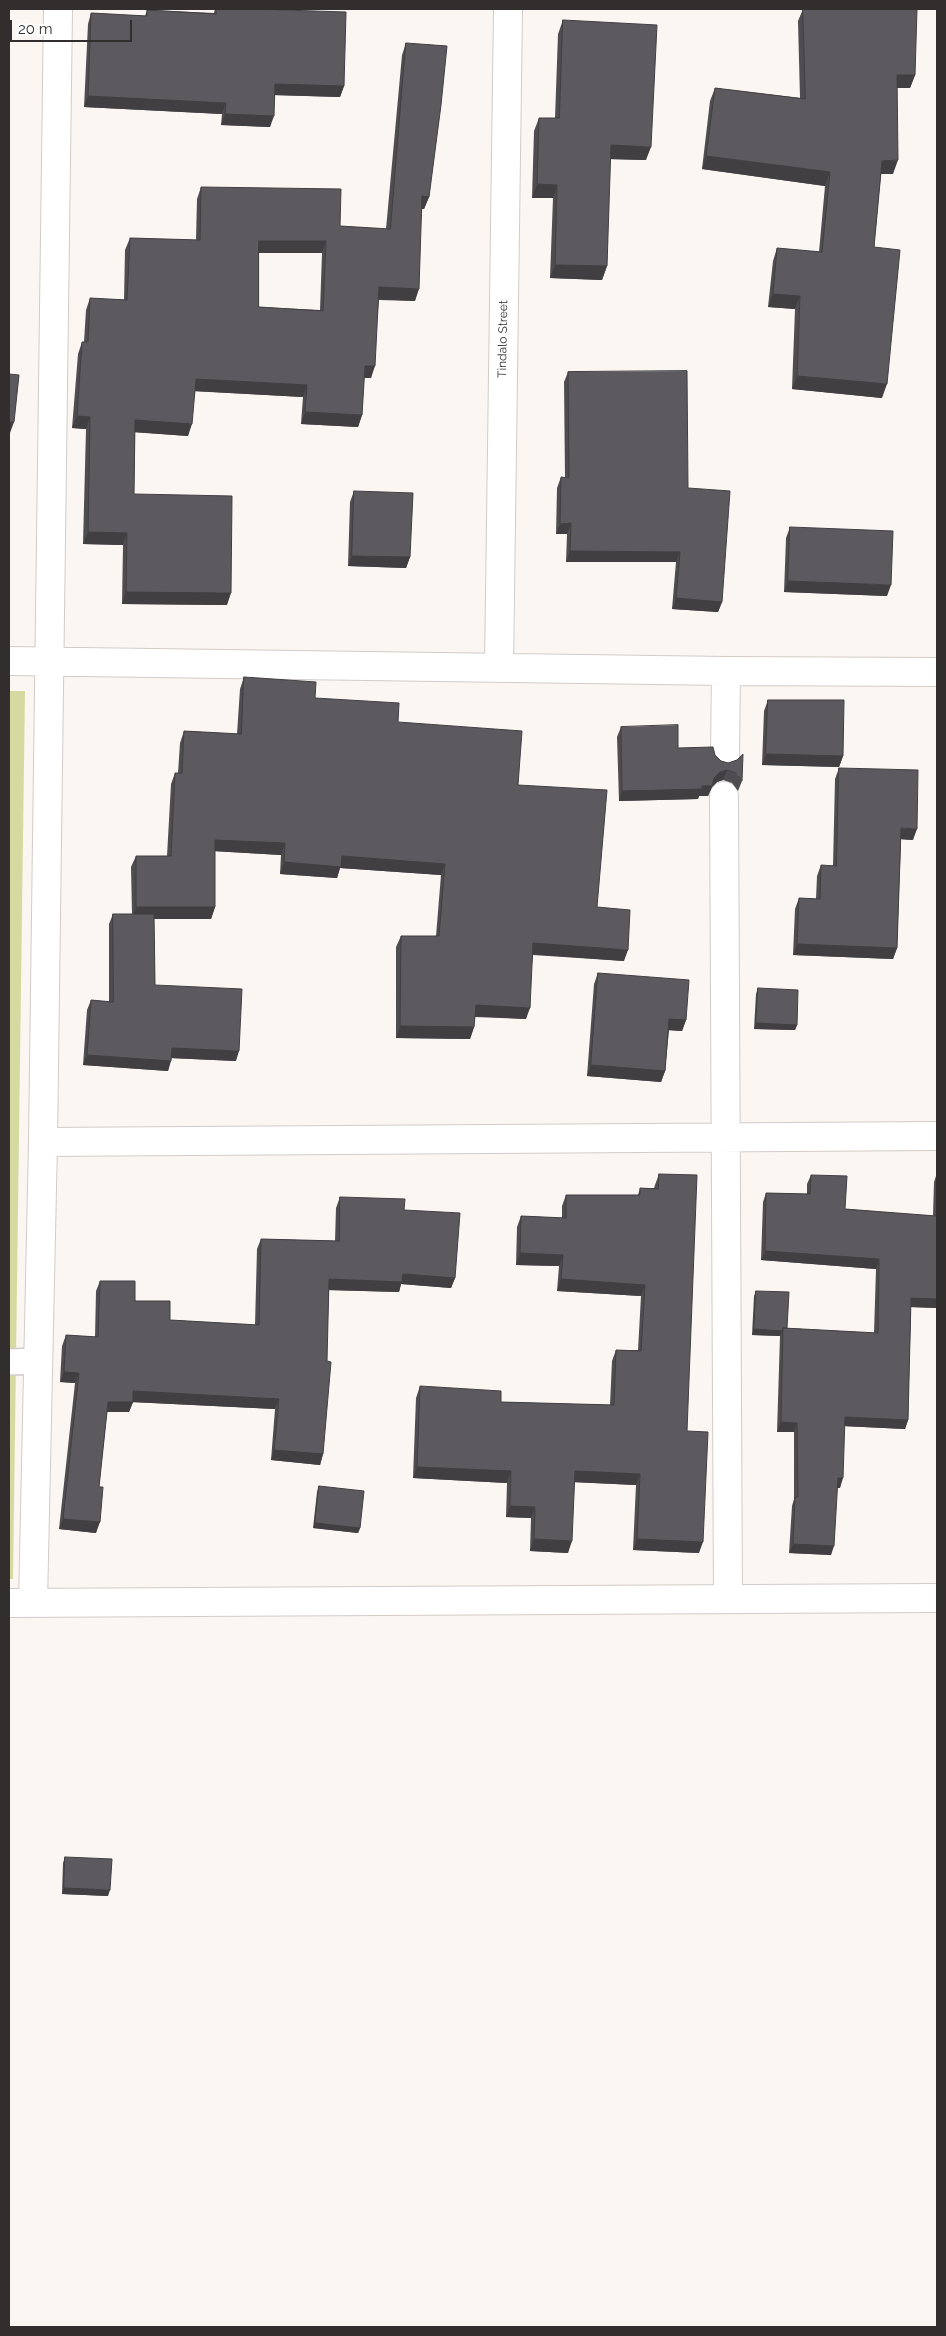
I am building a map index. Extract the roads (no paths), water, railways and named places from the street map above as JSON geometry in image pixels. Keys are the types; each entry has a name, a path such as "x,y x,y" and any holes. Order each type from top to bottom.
{"street":[{"path":"58,9 43,1142 38,1361 21,1603 937,1598"},
{"name":"Tindalo Street","path":"499,668 508,9"},
{"path":"9,661 726,671 937,672"},
{"path":"725,757 726,671"},
{"path":"724,796 728,1598"},
{"path":"43,1142 937,1136"}],"lane":[{"path":"9,1362 38,1361"}]}
